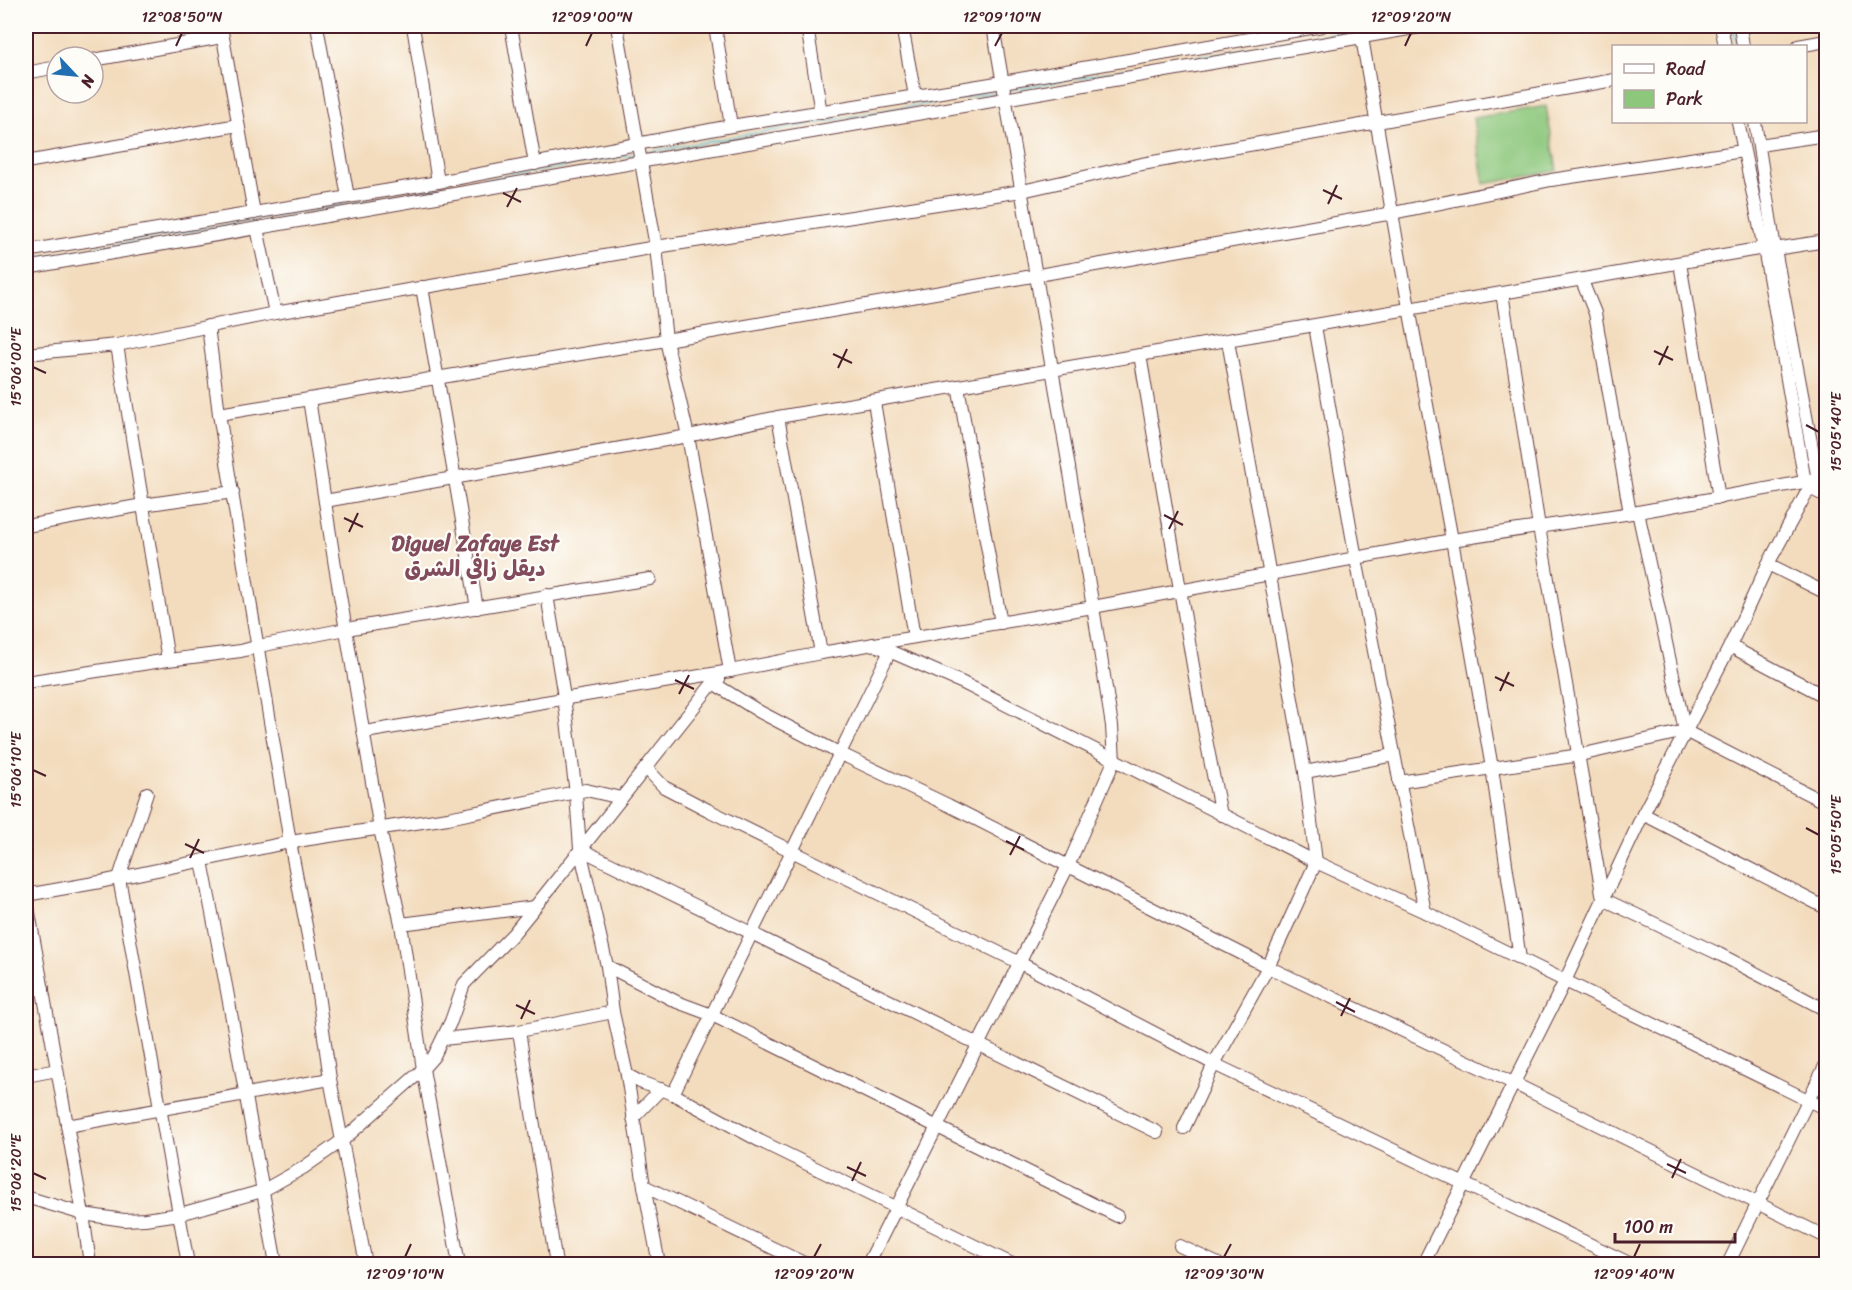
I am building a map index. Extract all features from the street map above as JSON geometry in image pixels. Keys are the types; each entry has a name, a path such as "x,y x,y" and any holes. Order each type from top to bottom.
{"street":[{"path":"317,26 348,197"},
{"path":"413,26 438,182"},
{"path":"511,26 535,164"},
{"path":"617,26 656,247 666,340 688,436 730,671"},
{"path":"714,26 731,126"},
{"path":"807,26 821,112"},
{"path":"902,26 915,96"},
{"path":"868,1264 1068,866 1114,761 1112,726 1093,607 993,26"},
{"path":"26,251 535,164 638,153 731,126 915,96 1004,90 1322,26"},
{"path":"26,268 257,228 638,153 1361,31 1426,26"},
{"path":"1721,26 1725,45"},
{"path":"1740,26 1743,45"},
{"path":"105,57 221,31 254,213"},
{"path":"1361,31 1492,768 1520,959"},
{"path":"1804,45 1827,41"},
{"path":"26,73 45,69"},
{"path":"26,354 117,345 275,313 656,247 1022,191 1142,164 1612,80"},
{"path":"1738,123 1743,151 1770,249"},
{"path":"1755,123 1770,249 1814,482 1825,494"},
{"path":"26,162 238,125"},
{"path":"1759,145 1827,135"},
{"path":"219,414 666,340 1393,213 1551,180 1743,151"},
{"path":"257,228 275,313"},
{"path":"325,501 688,436 778,417 1680,263 1827,241"},
{"path":"1680,263 1719,498"},
{"path":"1582,281 1595,314 1634,513 1685,731"},
{"path":"422,287 477,608"},
{"path":"1502,293 1539,526 1603,899"},
{"path":"208,326 219,414 290,842 315,974 330,1078 366,1264"},
{"path":"1315,326 1356,559 1425,912"},
{"path":"1184,1128 1214,1064 1268,966 1316,862 1305,772 1228,341"},
{"path":"117,345 168,660"},
{"path":"1140,355 1221,815"},
{"path":"958,386 1001,623"},
{"path":"309,399 380,829 401,924 423,1069 459,1264"},
{"path":"874,402 914,637"},
{"path":"778,417 821,653"},
{"path":"365,732 1093,607 1452,540 1634,513 1814,482"},
{"path":"1423,1264 1566,981 1643,814 1730,646 1768,564 1814,482"},
{"path":"26,526 233,492"},
{"path":"1768,564 1827,593"},
{"path":"26,682 241,651 346,629 650,579"},
{"path":"547,596 564,698 576,794 580,849 607,966 613,1012 627,1075 659,1264"},
{"path":"873,644 963,683 1316,862 1425,912 1827,1109"},
{"path":"1730,646 1827,698"},
{"path":"633,1118 667,1091 712,1015 890,651"},
{"path":"26,1197 83,1214 135,1220 180,1214 262,1191 303,1168 343,1140 423,1069 434,1056 464,984 513,934 713,683 730,671"},
{"path":"713,683 760,712 839,753 948,805 1268,966 1827,1237"},
{"path":"1399,782 1580,755 1685,731 1827,803"},
{"path":"1305,772 1394,755"},
{"path":"646,768 664,787 792,852 1020,963 1214,1064 1631,1264"},
{"path":"90,1264 26,895 290,842 380,829 576,794 586,790 621,798"},
{"path":"147,793 118,878 188,1264"},
{"path":"1643,814 1827,908"},
{"path":"580,849 1156,1132"},
{"path":"202,861 276,1264"},
{"path":"1603,899 1719,954 1827,1010"},
{"path":"401,924 535,907"},
{"path":"607,966 677,1002 712,1015 1117,1216"},
{"path":"26,991 43,988"},
{"path":"443,1039 519,1031 613,1012"},
{"path":"519,1031 556,1264"},
{"path":"1728,1264 1827,1064"},
{"path":"26,1076 57,1070"},
{"path":"627,1075 667,1091 760,1141 1012,1264"},
{"path":"67,1126 330,1078"},
{"path":"644,1186 806,1264"},
{"path":"1180,1246 1218,1264"}],"green space":[{"path":"1546,106 1557,171 1484,184 1473,118"}],"waterway":[{"path":"1368,27 1377,26"},
{"path":"1733,26 1737,44"},
{"path":"1008,90 1354,30"},
{"path":"644,153 999,91"},
{"path":"26,260 635,154"}],"district":[{"name":"Diguel Zafaye Est ديقل زافي الشرق","path":"475,556"}]}
